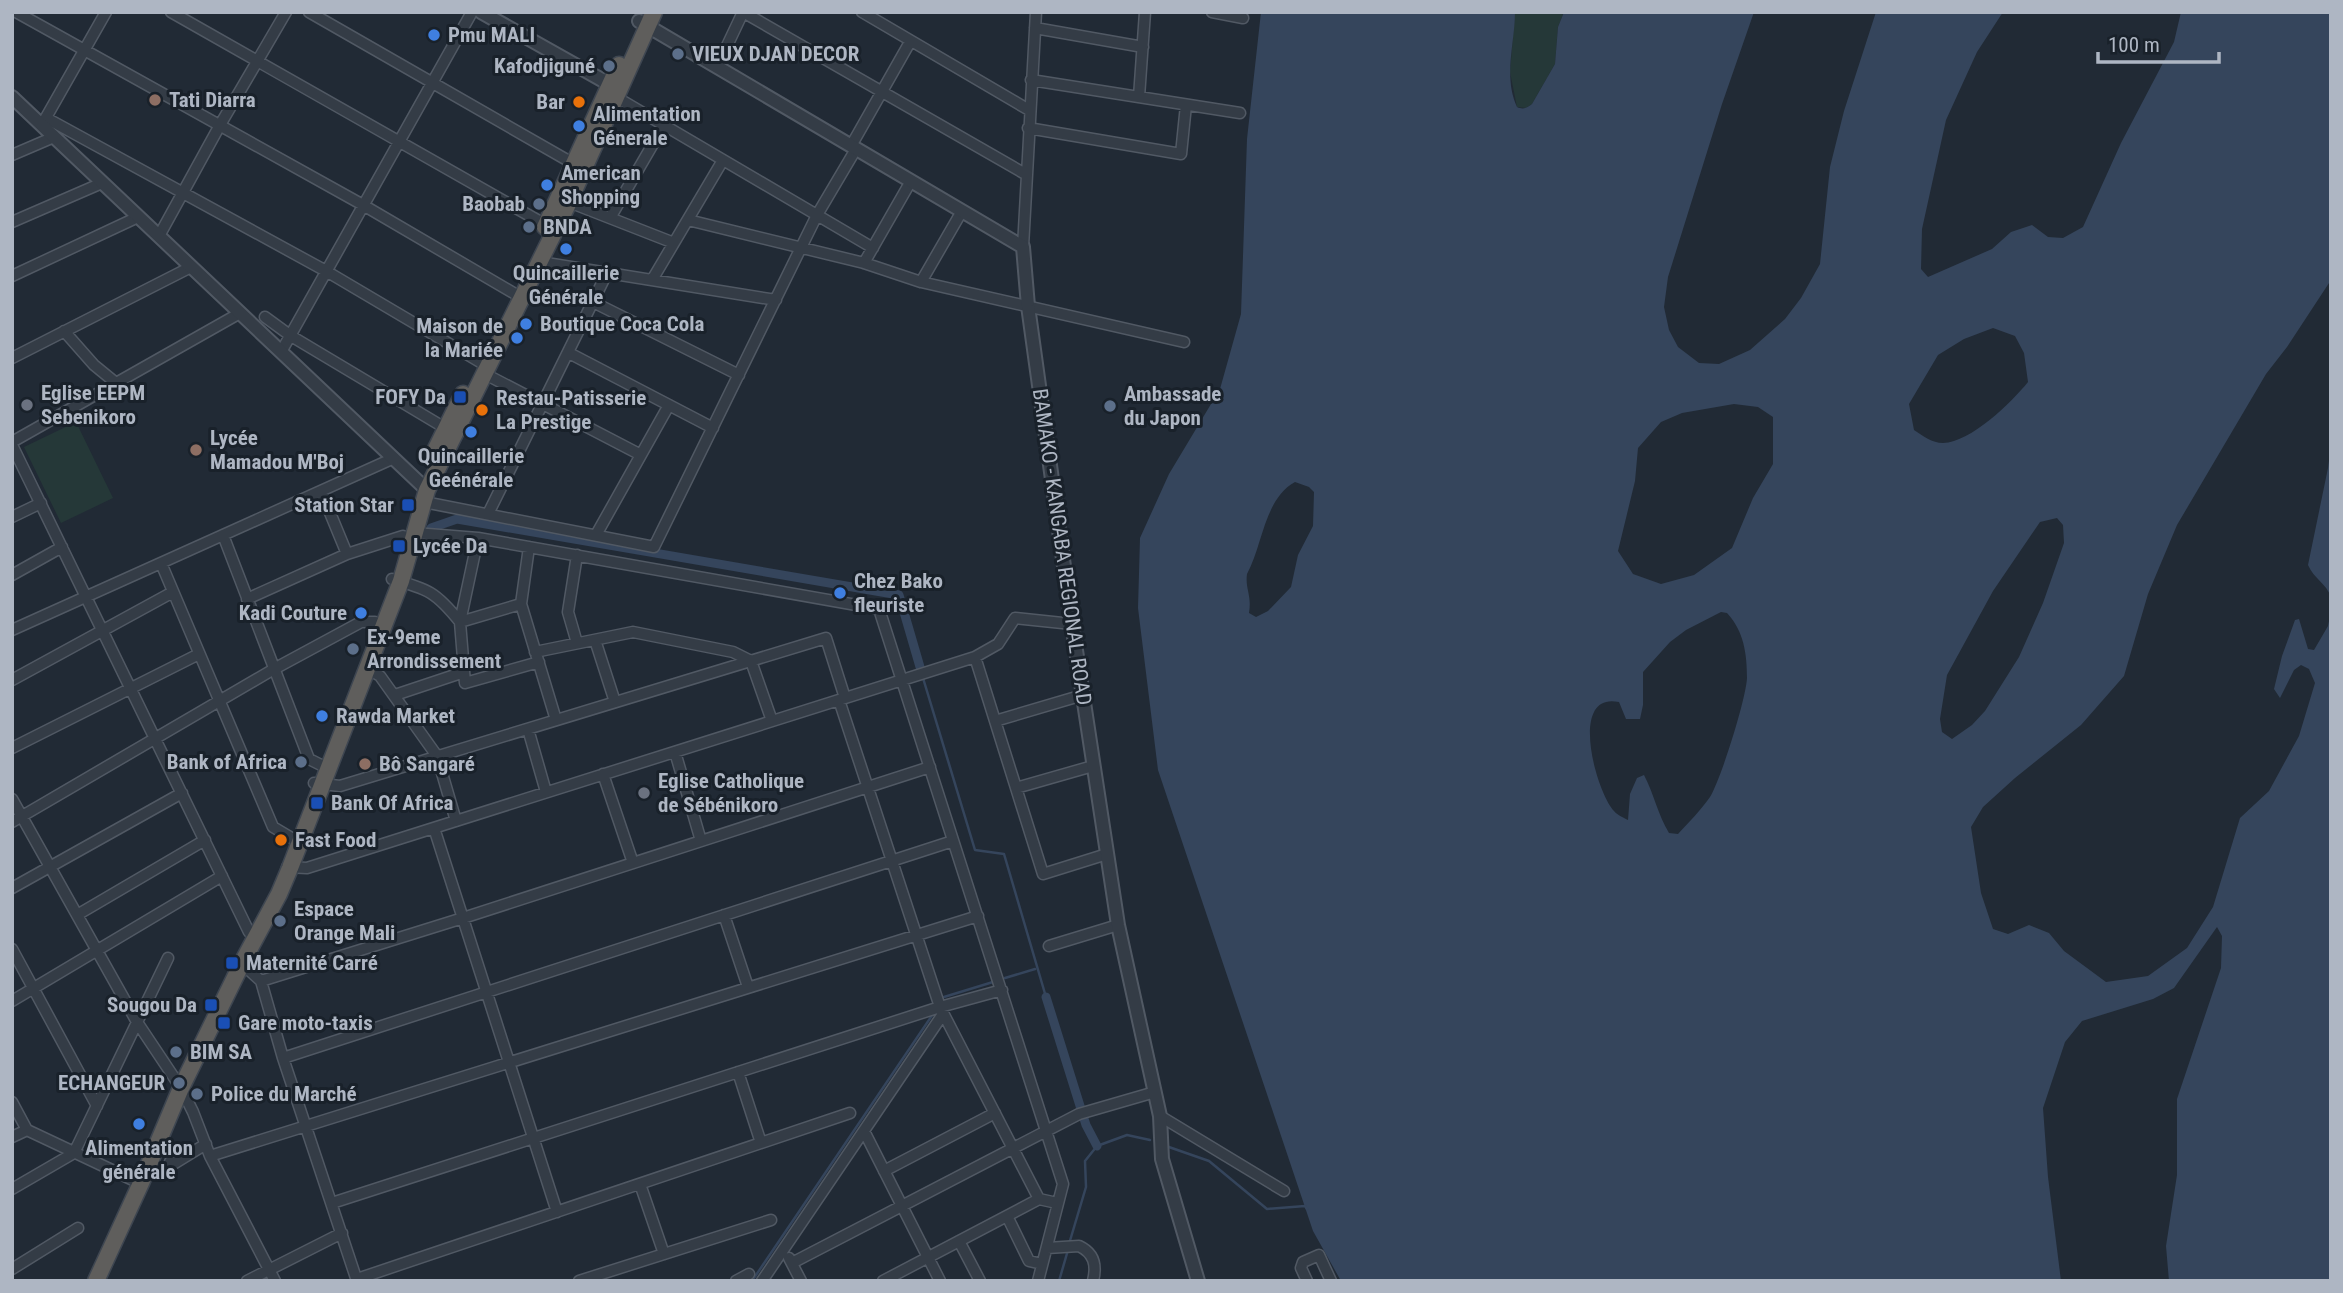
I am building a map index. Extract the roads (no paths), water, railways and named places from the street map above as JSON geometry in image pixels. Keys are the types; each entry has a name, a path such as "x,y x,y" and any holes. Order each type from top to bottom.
{"highway":[{"path":"518,296 540,262 569,202 646,18"},
{"path":"424,492 518,296 574,164 615,91"},
{"path":"86,1281 239,961 279,894 296,841 368,669 445,428 482,368"},
{"path":"319,784 321,765 375,622 396,580"},
{"path":"239,961 249,932 286,867"},
{"path":"96,1281 141,1183 178,1084"}],"street":[{"path":"16,12 363,205 518,296"},
{"path":"44,122 106,12"},
{"path":"171,12 546,225"},
{"path":"159,236 286,12"},
{"path":"309,12 574,164"},
{"path":"281,352 472,12"},
{"path":"481,12 615,91 664,125 873,248"},
{"path":"717,67 743,12 1027,175"},
{"path":"862,12 1029,110"},
{"path":"646,18 717,67 1023,247 1036,12"},
{"path":"1139,97 1145,12"},
{"path":"1212,12 1243,18"},
{"path":"1035,28 1143,47"},
{"path":"44,122 54,136 102,183 394,458 424,492 488,514 654,547 817,215 910,42"},
{"path":"1031,80 1240,113"},
{"path":"14,101 44,122 326,271 482,368 641,455"},
{"path":"1028,128 1181,154 1186,105"},
{"path":"610,218 664,125"},
{"path":"12,155 54,136"},
{"path":"652,280 723,160"},
{"path":"864,263 911,181"},
{"path":"12,222 102,183"},
{"path":"569,202 674,243"},
{"path":"921,282 962,211"},
{"path":"12,276 138,217"},
{"path":"688,220 864,263 921,282 1184,342"},
{"name":"BAMAKO - KANGABA REGIONAL ROAD","path":"1023,247 1028,306 1072,624 1118,925 1161,1122 1162,1155 1168,1184 1198,1281"},
{"path":"540,262 776,300"},
{"path":"12,358 191,267"},
{"path":"488,514 607,273"},
{"path":"593,302 739,375"},
{"path":"240,313 12,443 249,932"},
{"path":"265,317 291,336 445,428"},
{"path":"64,331 94,365 116,383"},
{"path":"569,354 713,428"},
{"path":"596,536 669,405"},
{"path":"12,630 394,458"},
{"path":"321,491 348,554"},
{"path":"12,517 41,503"},
{"path":"247,599 348,554 409,534 478,538 879,609 1063,1184 1038,1281"},
{"path":"223,535 309,759 321,765"},
{"path":"478,538 460,622 465,683 577,643 633,632 733,652 751,661 772,721"},
{"path":"12,575 62,547"},
{"path":"529,547 521,604 556,720"},
{"path":"577,555 569,612 577,643"},
{"path":"161,563 273,827 296,841"},
{"path":"396,580 426,589 443,600 460,622"},
{"path":"12,680 173,592"},
{"path":"460,622 521,604"},
{"path":"286,867 307,868 975,657 998,644 1015,618 1072,624"},
{"path":"12,822 274,669 361,622 375,622"},
{"path":"319,784 340,786 826,638 868,787 942,1011 1040,1199"},
{"path":"595,640 615,702"},
{"path":"12,748 199,654"},
{"path":"975,657 1043,874 1107,853"},
{"path":"368,669 380,676 437,756 456,821"},
{"path":"395,695 464,672"},
{"path":"995,721 1083,695"},
{"path":"528,729 546,792"},
{"path":"675,752 701,841"},
{"path":"1016,789 1093,766"},
{"path":"261,981 930,767"},
{"path":"603,774 633,863"},
{"path":"12,888 182,793"},
{"path":"12,799 137,1022 178,1084 210,1156 275,1281"},
{"path":"434,828 557,1212"},
{"path":"77,915 205,840"},
{"path":"284,1058 953,841"},
{"path":"12,1001 222,876"},
{"path":"724,915 748,988"},
{"path":"210,1156 978,916"},
{"path":"1049,946 1118,925"},
{"path":"12,949 97,1106"},
{"path":"12,1189 74,1153 168,958"},
{"path":"239,961 261,981 357,1280 850,1113"},
{"path":"332,1203 738,1072 942,1011 1002,989"},
{"path":"762,1281 942,1011"},
{"path":"738,1072 761,1143"},
{"path":"792,1263 1079,1114 1155,1092"},
{"path":"12,1102 27,1130 133,1180"},
{"path":"884,1171 995,1113"},
{"path":"1161,1122 1284,1191"},
{"path":"12,1137 27,1130"},
{"path":"864,1131 940,1281"},
{"path":"170,1162 175,1163 205,1144"},
{"path":"640,1184 664,1254"},
{"path":"883,1281 1040,1199 1057,1203"},
{"path":"1007,1216 1029,1261 1042,1264"},
{"path":"579,1281 771,1220"},
{"path":"12,1269 78,1228"},
{"path":"247,1281 342,1233"},
{"path":"958,1241 980,1281"},
{"path":"1047,1248 1079,1246 1087,1251 1096,1269 1093,1281"},
{"path":"784,1248 801,1281"},
{"path":"1307,1281 1301,1268 1303,1262 1319,1255 1331,1281"},
{"path":"736,1281 749,1274"}],"water":[{"path":"1261,12 1515,12 1511,84 1517,107 1523,108 1532,104 1555,64 1558,27 1564,12 1754,12 1668,277 1664,307 1669,330 1678,347 1699,363 1719,364 1750,350 1785,319 1801,298 1820,264 1830,167 1844,111 1876,12 2003,12 1977,52 1946,120 1922,229 1921,269 1928,277 1992,249 2011,232 2032,225 2048,237 2063,238 2083,227 2121,143 2174,42 2181,12 2331,12 2331,280 2266,374 2177,525 2148,594 2124,676 2081,725 1983,807 1971,827 1981,893 1993,929 2008,934 2029,925 2049,933 2064,951 2106,982 2148,976 2187,948 2213,907 2240,818 2269,791 2299,736 2315,683 2309,669 2301,665 2294,670 2280,698 2274,689 2295,620 2299,619 2308,649 2314,650 2328,626 2331,611 2331,1281 2169,1281 2166,1246 2177,1175 2177,1099 2221,968 2222,936 2217,927 2174,988 2153,999 2082,1021 2065,1042 2043,1108 2048,1177 2061,1281 1341,1281 1313,1231 1158,770 1138,608 1140,538 1169,474 1220,389 1241,314 1247,139","holes":["1993,328 2015,336 2024,353 2028,382 1978,429 1954,441 1935,442 1914,430 1909,404 1938,355 1964,339","1734,404 1758,407 1773,417 1773,464 1753,498 1732,548 1694,575 1661,584 1633,574 1618,551 1635,481 1638,448 1661,422 1682,413","1295,482 1314,492 1313,526 1298,555 1291,587 1268,611 1256,617 1249,613 1247,574 1270,511 1285,490","2057,518 2063,525 2064,543 2043,603 2019,657 1985,711 1972,725 1952,739 1942,732 1940,719 1947,675 1993,591 2040,522","1721,612 1727,613 1741,635 1747,669 1746,688 1738,720 1715,788 1703,807 1678,834 1669,833 1644,775 1637,778 1630,794 1628,820 1615,812 1607,800 1594,765 1590,727 1594,712 1603,703 1619,702 1626,719 1640,719 1643,705 1643,672 1670,642 1686,630"]},
{"path":"2331,446 2331,597 2308,565"}],"waterway":[{"path":"431,528 457,519 899,595 920,667"},
{"path":"923,678 975,850 1004,854 1046,997"},
{"path":"1005,978 1035,969"},
{"path":"944,997 993,982"},
{"path":"1046,997 1086,1125 1097,1146"},
{"path":"752,1281 933,1014"},
{"path":"1069,1244 1086,1187 1085,1161 1097,1146 1127,1135 1150,1140"},
{"path":"1166,1146 1209,1161 1267,1209 1305,1206 1307,1209"},
{"path":"1059,1281 1068,1250"}],"place":[{"name":"Pmu MALI","path":"434,35"},
{"name":"VIEUX DJAN DECOR","path":"678,54"},
{"name":"Kafodjiguné","path":"609,66"},
{"name":"Tati Diarra","path":"155,100"},
{"name":"Bar","path":"579,102"},
{"name":"Alimentation Génerale","path":"579,126"},
{"name":"American Shopping","path":"547,185"},
{"name":"Baobab","path":"539,204"},
{"name":"BNDA","path":"529,227"},
{"name":"Quincaillerie Générale","path":"566,249"},
{"name":"Boutique Coca Cola","path":"526,324"},
{"name":"Maison de la Mariée","path":"517,338"},
{"name":"FOFY Da","path":"460,397"},
{"name":"Eglise EEPM Sebenikoro","path":"27,405"},
{"name":"Ambassade du Japon","path":"1110,406"},
{"name":"Restau-Patisserie La Prestige","path":"482,410"},
{"name":"Quincaillerie Geénérale","path":"471,432"},
{"name":"Lycée Mamadou M'Boj","path":"196,450"},
{"name":"Station Star","path":"408,505"},
{"name":"Lycée Da","path":"399,546"},
{"name":"Chez Bako fleuriste","path":"840,593"},
{"name":"Kadi Couture","path":"361,613"},
{"name":"Ex-9eme Arrondissement","path":"353,649"},
{"name":"Rawda Market","path":"322,716"},
{"name":"Bank of Africa","path":"301,762"},
{"name":"Bô Sangaré","path":"365,764"},
{"name":"Eglise Catholique de Sébénikoro","path":"644,793"},
{"name":"Bank Of Africa","path":"317,803"},
{"name":"Fast Food","path":"281,840"},
{"name":"Espace Orange Mali","path":"280,921"},
{"name":"Maternité Carré","path":"232,963"},
{"name":"Sougou Da","path":"211,1005"},
{"name":"Gare moto-taxis","path":"224,1023"},
{"name":"BIM SA","path":"176,1052"},
{"name":"ECHANGEUR","path":"179,1083"},
{"name":"Police du Marché","path":"197,1094"},
{"name":"Alimentation générale","path":"139,1124"}]}
